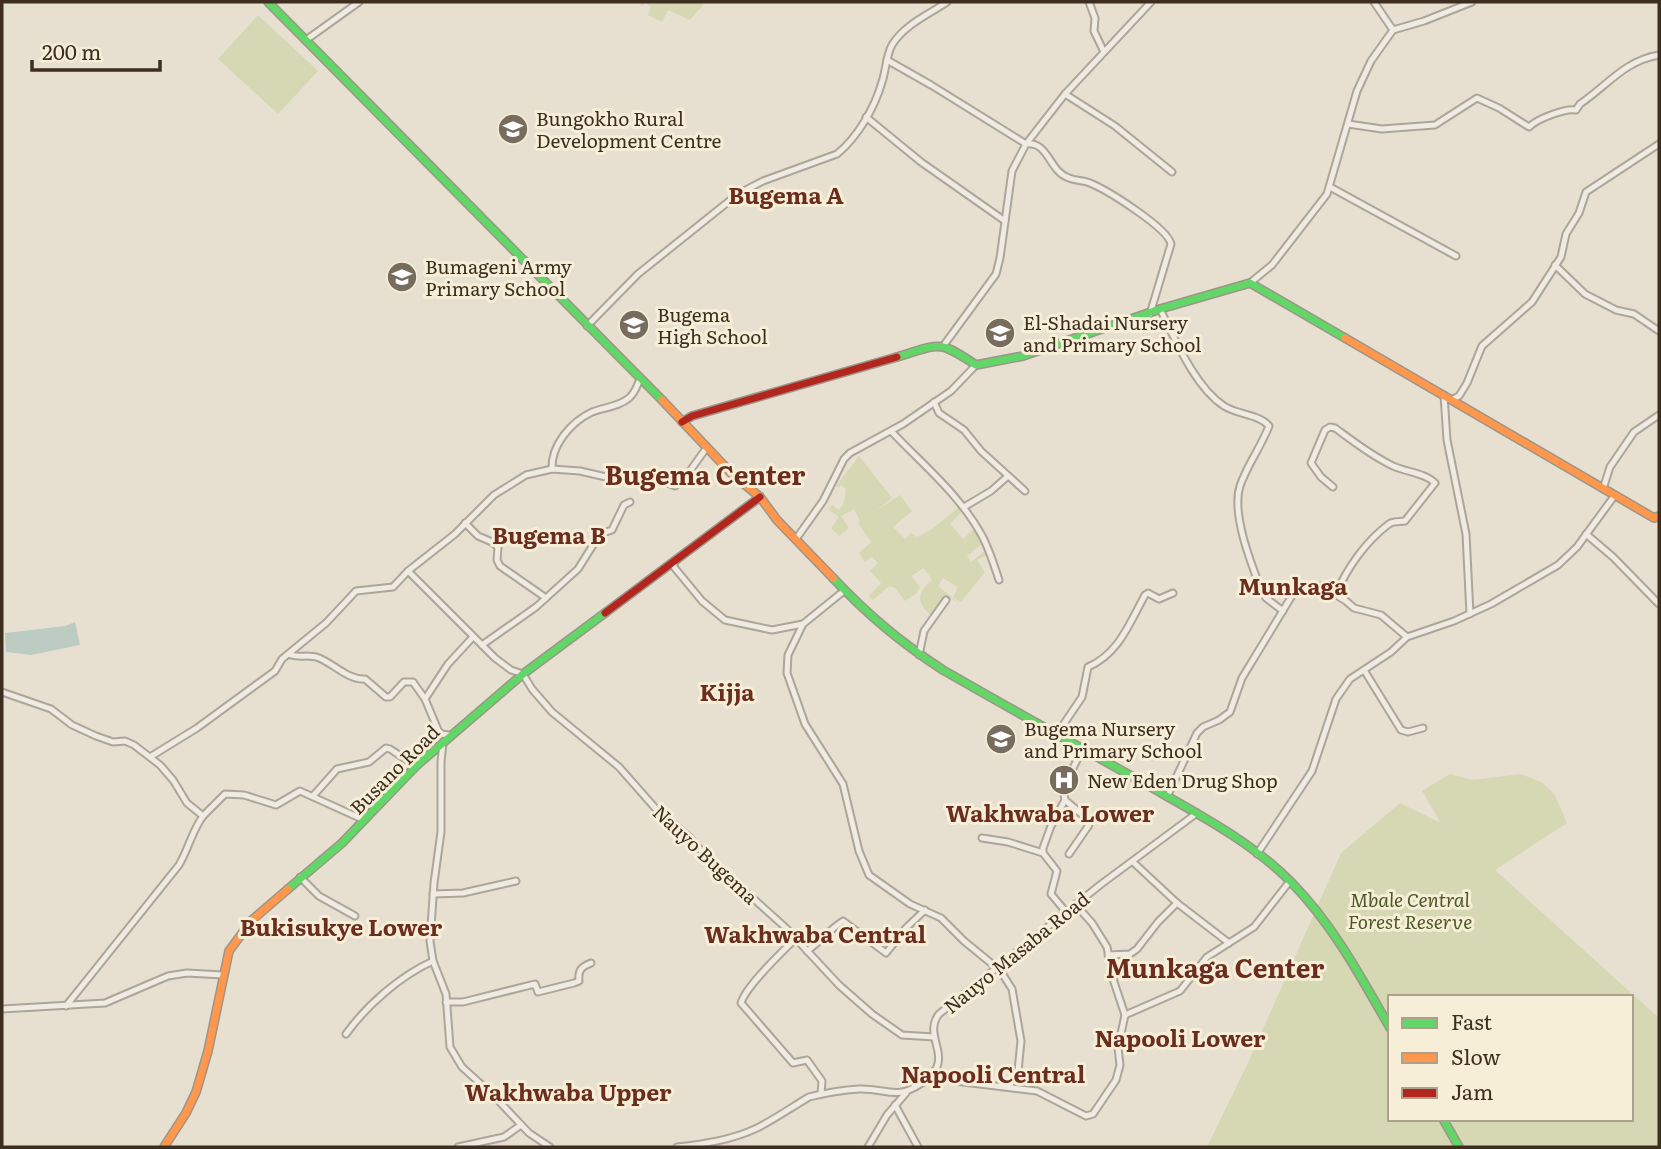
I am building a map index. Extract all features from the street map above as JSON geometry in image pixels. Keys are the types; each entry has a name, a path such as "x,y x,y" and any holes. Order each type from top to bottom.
{"street":[{"path":"268,2 733,474 760,497 778,520 880,625 919,655 1197,813 1257,854 1290,881 1333,932 1388,1025"},
{"path":"306,40 359,2"},
{"path":"587,326 638,274 738,194 763,181 837,154 851,141 866,117 882,82 891,47 904,31 947,2"},
{"path":"1089,2 1095,18 1094,31 1104,52"},
{"path":"682,422 692,416 944,345 996,274 1012,172 1026,144 1065,94 1152,2"},
{"path":"1374,2 1393,30"},
{"path":"796,539 818,510 844,459 857,448 934,402 964,380 976,365 1023,356 1160,309 1250,283 1272,265 1319,206 1330,187 1352,102 1363,76 1393,30 1424,22 1472,2"},
{"path":"1348,124 1382,129 1435,125 1477,98 1529,127 1534,122 1567,109 1576,110 1629,65 1659,55"},
{"path":"887,60 1026,144 1032,143 1043,148 1057,172 1068,178 1092,184 1167,233 1171,244 1150,314"},
{"path":"1065,94 1115,126 1172,172"},
{"path":"866,117 921,162 1005,221"},
{"path":"1447,398 1460,396 1482,346 1532,303 1562,255 1569,229 1579,214 1586,192 1659,144"},
{"path":"1330,187 1456,256"},
{"path":"1555,265 1585,294 1616,310 1633,314 1659,331"},
{"path":"1250,283 1657,519"},
{"path":"1160,309 1188,365 1214,397 1236,412 1261,419 1269,426 1240,485 1238,503 1247,553 1262,592 1283,611"},
{"path":"944,345 976,365"},
{"path":"552,469 556,449 568,431 594,411 617,405 629,398 640,379"},
{"path":"1447,398 1447,440 1466,534 1470,614"},
{"path":"934,402 939,413 964,430 981,451 1026,491"},
{"path":"1603,489 1610,467 1633,434 1659,415"},
{"path":"1333,487 1311,463 1325,430 1330,427 1389,464 1408,473 1430,478 1435,483 1405,521 1389,524 1368,543 1336,594"},
{"path":"891,430 964,508 982,536 999,580"},
{"path":"150,757 227,707 250,687 275,671 282,660 326,623 356,591 395,586 408,571 499,491 526,475 552,469 580,471 606,477 646,474 675,486 685,478 707,447"},
{"path":"964,508 991,491 1008,476"},
{"path":"1257,854 1312,771 1342,688 1407,637 1491,604 1558,565 1569,557 1615,495"},
{"name":"Busano Road","path":"164,1147 196,1092 208,1051 229,951 239,935 300,877 342,843 416,765 523,674 760,497"},
{"path":"482,645 546,598 584,563 600,534 612,530 624,505 630,502"},
{"path":"465,523 478,536 498,547 497,561 500,566 546,598"},
{"path":"1586,534 1605,549 1659,604"},
{"path":"674,561 674,567 691,590 726,620 772,631 803,624"},
{"path":"408,571 473,637 511,670 523,674"},
{"path":"1167,797 1197,733 1230,712 1242,678 1292,593 1301,588 1321,586 1354,608 1381,615 1407,637"},
{"path":"845,590 803,624 788,655 787,673 805,724 838,774 845,790 864,866 875,881 910,904 941,918 964,941 997,967 1014,994 1021,1041 1018,1071 1009,1087"},
{"path":"1058,734 1082,697 1088,667 1108,655 1129,627 1145,595 1148,593 1159,599 1173,593"},
{"path":"919,655 924,631 946,600"},
{"path":"425,699 448,663 473,637"},
{"path":"291,654 318,657 350,676 359,680 365,679 386,697 404,682 413,682 425,699 438,730 441,734 450,736"},
{"path":"1364,670 1401,730 1408,732 1423,727"},
{"name":"Nauyo Bugema","path":"523,674 532,690 552,712 619,767 656,809 736,882 839,985 895,1031 909,1037 934,1037"},
{"path":"2,692 51,709 72,725 96,736 113,742 125,741 150,757 169,774 187,803 203,816"},
{"path":"443,742 441,832 430,941 433,961 442,980 453,1055 520,1125 551,1147"},
{"path":"313,796 337,769 369,762 386,748 416,765"},
{"path":"1043,853 1051,826 1065,800 1063,789 1083,748"},
{"path":"66,1006 178,865 187,850 191,833 221,796 244,795 276,805 300,791 364,820"},
{"path":"1065,800 1085,817 1089,825 1069,854"},
{"name":"Nauyo Masaba Road","path":"935,1072 939,1062 933,1023 939,1014 1075,904 1197,813"},
{"path":"982,838 1008,842 1043,853 1056,871 1051,894 1066,912"},
{"path":"1133,862 1177,904 1229,943"},
{"path":"300,877 319,896 355,916"},
{"path":"433,894 463,893 516,881"},
{"path":"1125,1015 1180,991 1207,957 1254,927 1290,881"},
{"path":"868,1147 895,1105 906,1093 935,1072 955,1081 1037,1091 1086,1116 1093,1114 1111,1090 1119,1072 1118,1048 1125,1015 1114,982 1107,947 1075,904"},
{"path":"1108,956 1130,954 1137,949 1158,922 1177,904"},
{"path":"807,951 843,921 886,953 925,911"},
{"path":"795,939 762,972 741,1003 793,1063 807,1060 822,1081 823,1087 819,1092 821,1094"},
{"path":"346,1034 382,996 411,973 433,961"},
{"path":"446,1002 463,1002 535,984 538,992 574,984 579,981 578,971 591,963"},
{"path":"2,1009 113,1001 168,976 197,973 223,975"},
{"path":"677,1147 716,1144 758,1127 809,1097 821,1094 863,1089 906,1093"},
{"path":"895,1105 918,1147"},
{"path":"1444,1121 1459,1147"},
{"path":"458,1147 504,1138 520,1125"}],"green space":[{"path":"641,2 700,2 703,5 690,20 668,10 662,22 648,15 651,7 646,3 641,6"},
{"path":"258,15 318,71 278,114 218,59"},
{"path":"859,456 892,498 874,512 900,495 912,511 893,527 905,539 911,533 917,537 932,529 960,506 963,510 950,524 963,539 975,528 983,543 967,556 971,562 986,550 988,555 977,560 985,572 961,602 953,597 958,587 943,578 938,586 960,604 952,599 934,623 949,600 947,598 933,617 923,607 921,594 932,580 924,568 911,576 920,587 917,593 905,601 895,588 889,586 873,600 869,596 881,583 870,571 878,563 872,557 865,562 859,553 871,542 858,523 860,521 854,509 841,516 849,528 839,536 831,528 839,517 828,509 832,505 839,510 844,503 846,489 841,485 838,488 836,486"},
{"name":"Mbale Central Forest Reserve","path":"1450,774 1473,780 1521,774 1543,783 1555,795 1567,823 1495,870 1659,1018 1659,1147 1207,1147 1246,1067 1341,853 1400,803 1441,823 1422,791"}],"shaded area":[{"path":"75,622 80,645 31,655 6,652 5,633 65,626"}],"traffic: fast":[{"path":"268,2 662,400"},
{"path":"897,357 938,346 953,351 976,365 1023,356 1160,309 1250,283 1345,338"},
{"path":"833,578 885,627 943,670 1201,816 1258,853 1292,883 1321,916 1388,1025"},
{"path":"288,889 342,843 416,766 523,674 605,613"},
{"path":"1444,1121 1459,1147"}],"traffic: slow":[{"path":"1345,338 1654,518 1659,516"},
{"path":"662,400 733,475 760,497 777,520 833,578"},
{"path":"164,1147 196,1092 208,1051 229,951 252,920 288,889"}],"traffic: jam":[{"path":"682,422 692,416 897,357"},
{"path":"605,613 760,497"}],"place":[{"name":"Bungokho Rural Development Centre","path":"513,129"},
{"name":"Bumageni Army Primary School","path":"402,277"},
{"name":"Bugema High School","path":"634,325"},
{"name":"El-Shadai Nursery and Primary School","path":"1000,333"},
{"name":"Bugema Nursery and Primary School","path":"1001,739"},
{"name":"New Eden Drug Shop","path":"1064,780"}],"district":[{"name":"Bugema A","path":"786,194"},
{"name":"Bugema Center","path":"705,473"},
{"name":"Bugema B","path":"549,534"},
{"name":"Munkaga","path":"1293,585"},
{"name":"Kijja","path":"727,691"},
{"name":"Wakhwaba Lower","path":"1050,812"},
{"name":"Bukisukye Lower","path":"341,926"},
{"name":"Wakhwaba Central","path":"815,933"},
{"name":"Munkaga Center","path":"1215,966"},
{"name":"Napooli Lower","path":"1180,1037"},
{"name":"Napooli Central","path":"993,1073"},
{"name":"Wakhwaba Upper","path":"568,1091"}]}
